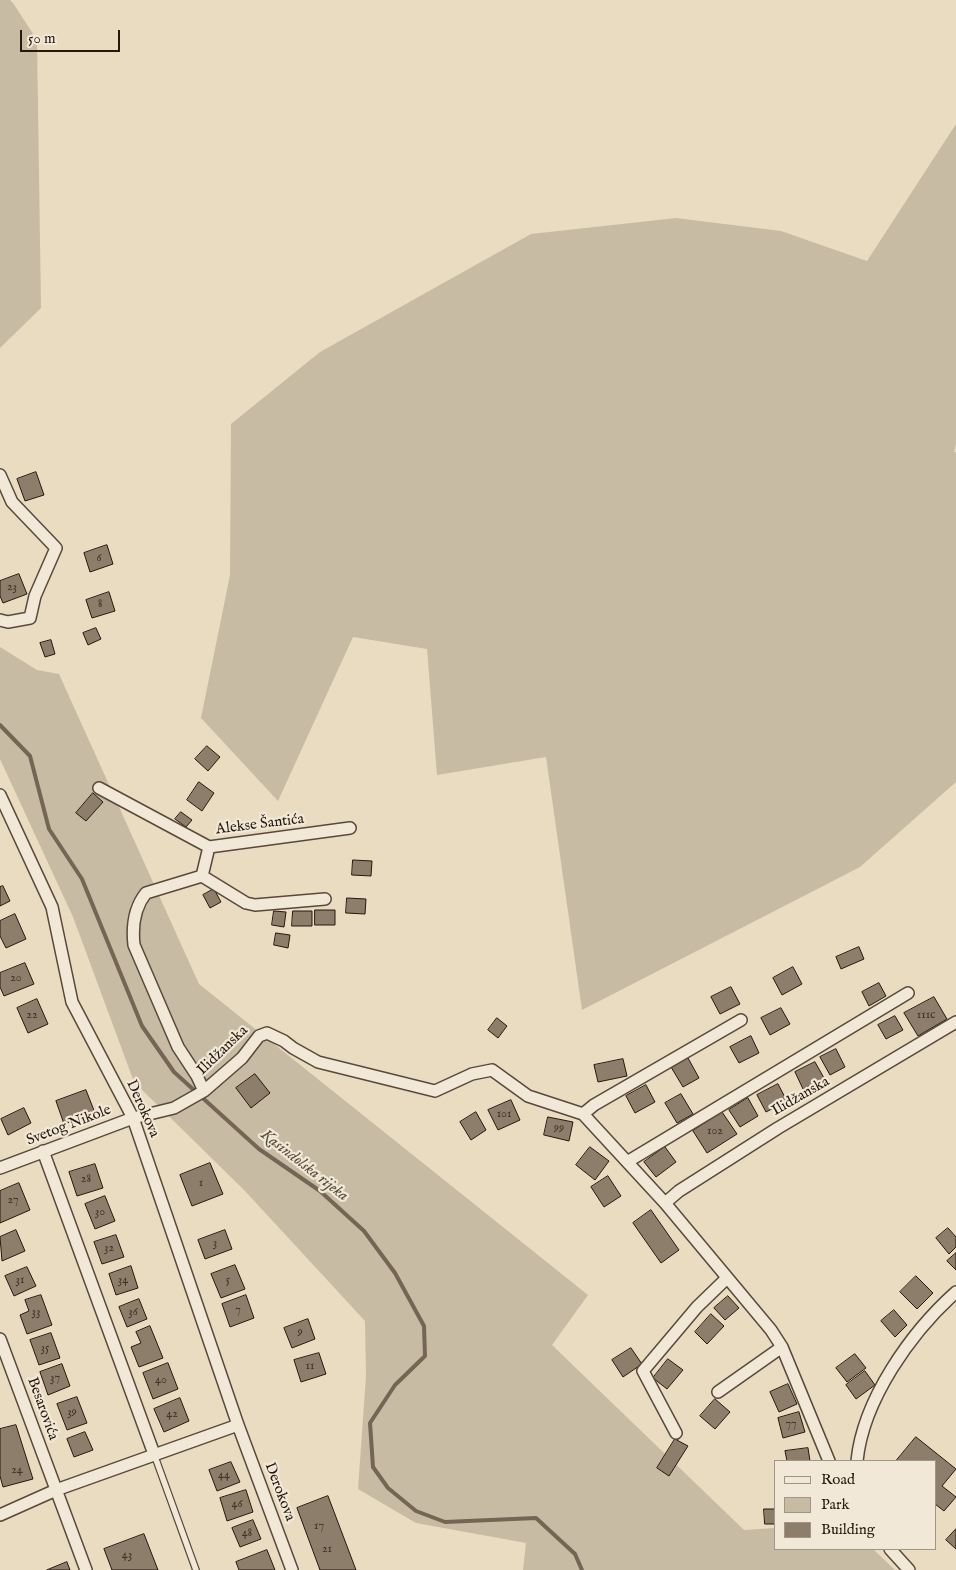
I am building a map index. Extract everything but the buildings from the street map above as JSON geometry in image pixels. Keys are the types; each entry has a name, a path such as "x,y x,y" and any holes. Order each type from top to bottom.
{"street":[{"path":"0,475 12,502 56,548 35,596 30,618 8,622 0,620"},
{"name":"Alekse Šantića","path":"99,788 209,847 350,828"},
{"name":"Derokova","path":"0,795 5,814 52,907 72,1002 133,1118 238,1425 292,1570"},
{"path":"209,847 202,876 246,903 255,905 325,898"},
{"name":"Ilidžanska","path":"202,876 146,893 141,900 132,929 140,961 178,1047 197,1076 204,1091 242,1058 259,1036 266,1033 284,1040 293,1048 318,1062 435,1092 472,1074 492,1070 528,1096 583,1114 665,1203 771,1330 782,1347 829,1460"},
{"path":"627,1162 908,993"},
{"path":"583,1114 594,1105 741,1020"},
{"name":"Ilidžanska","path":"665,1203 679,1191 770,1133 956,1022"},
{"name":"Svetog Nikole","path":"0,1168 133,1118 174,1108 204,1091"},
{"path":"43,1151 154,1454"},
{"path":"676,1433 643,1371 671,1336 727,1278"},
{"path":"857,1460 862,1431 887,1377 923,1327 956,1292"},
{"name":"Besarovića","path":"0,1339 86,1570"},
{"path":"718,1392 782,1347"},
{"path":"0,1515 56,1490 238,1425"},
{"path":"894,1551 910,1570"}],"lane":[{"path":"154,1454 196,1570"}],"green space":[{"path":"0,0 10,0 13,3 37,40 41,308 0,348"},
{"path":"956,124 956,443 954,452 956,452 956,782 860,867 582,1010 546,757 437,775 427,649 353,637 278,801 201,718 230,575 231,424 320,352 531,234 676,218 781,231 867,261"},
{"path":"0,647 37,670 59,674 199,984 588,1295 552,1345 744,1530 774,1528 774,1550 874,1550 895,1570 523,1570 526,1543 416,1523 358,1489 366,1376 365,1321 245,1191 134,1082 73,917 0,759"}],"waterway":[{"name":"Kasindolska rijeka","path":"0,725 30,756 49,829 82,879 142,1026 174,1072 259,1149 320,1191 364,1231 395,1273 424,1326 425,1356 395,1385 370,1423 373,1467 388,1488 416,1511 445,1522 536,1518 575,1554 582,1570"}]}
